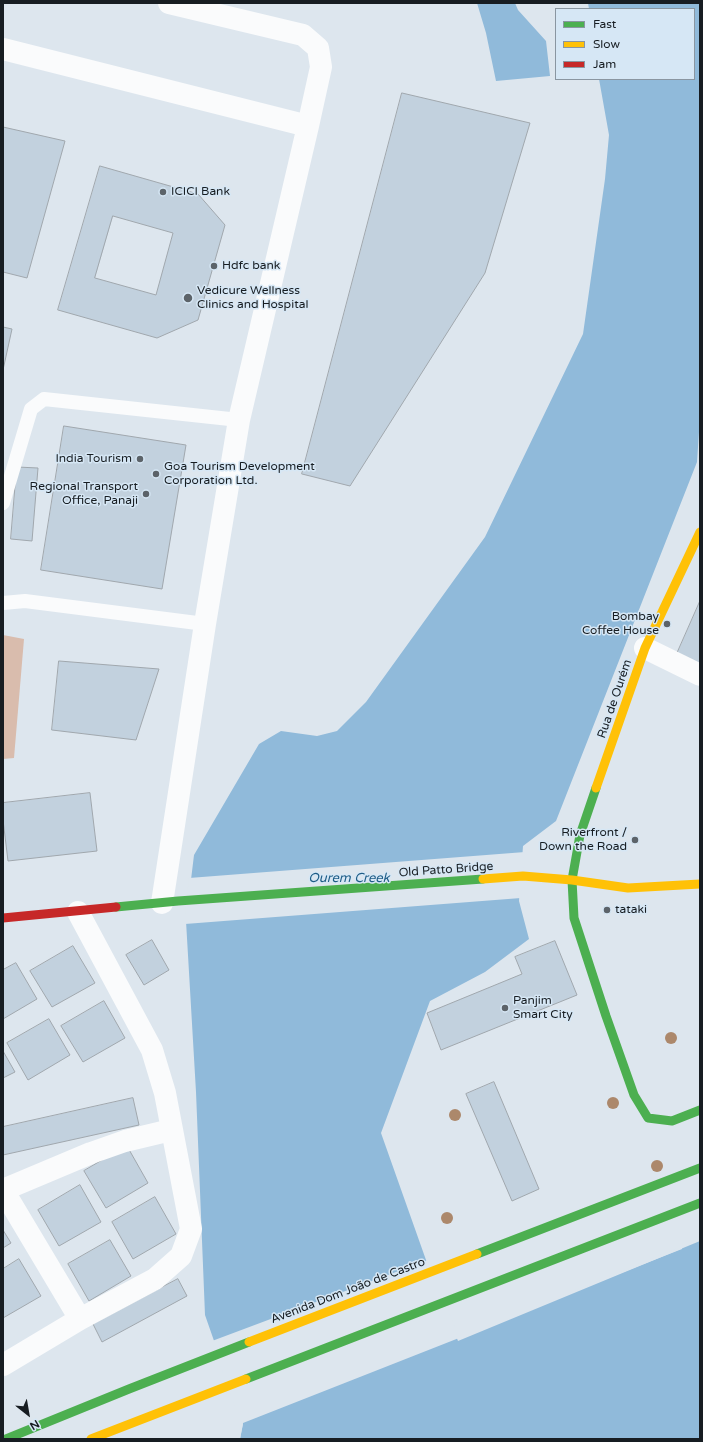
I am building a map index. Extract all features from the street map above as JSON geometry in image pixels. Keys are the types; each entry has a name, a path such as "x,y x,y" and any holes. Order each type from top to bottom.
{"main road":[{"name":"Rua de Ourém","path":"700,532 645,648 580,835 572,880 574,918 634,1095 648,1118 672,1121 700,1110"},
{"name":"Old Patto Bridge","path":"3,918 170,902 523,876 572,880 628,888 700,884"},
{"name":"Avenida Dom João de Castro","path":"6,1439 129,1389 700,1168"},
{"path":"91,1439 700,1204"}],"street":[{"path":"169,3 303,35 318,48 321,67 239,420 205,624 170,902"},
{"path":"3,50 308,126"},
{"path":"645,648 700,675"},
{"path":"3,1365 80,1319 155,1280 181,1256 190,1229 185,1194 171,1130 165,1093 152,1050 78,912"},
{"path":"80,1319 3,1190 91,1153 125,1141 171,1130"}],"lane":[{"path":"3,503 31,409 44,399 239,420"},
{"path":"3,604 25,601 205,624"}],"shaded area":[{"path":"3,635 24,639 14,758 3,759"}],"water":[{"path":"477,3 515,3 518,10 546,41 550,76 496,81 486,33"},
{"name":"Ourem Creek","path":"588,3 700,3 700,417 697,462 556,821 523,846 519,901 529,939 485,972 430,1001 381,1133 426,1260 458,1341 700,1241 700,1439 240,1439 243,1424 205,1315 196,1092 186,921 194,855 259,744 281,731 317,736 337,731 366,702 485,537 583,334 605,179 609,135 599,80 695,80 695,8 589,8"}],"pier":[{"path":"525,852 521,898 185,924 189,878"},
{"path":"682,1246 682,1249 532,1308"},
{"path":"428,1260 459,1338 243,1423 240,1439 238,1439 241,1424 212,1341"}],"building":[{"path":"402,93 530,123 485,273 350,486 302,474"},
{"path":"3,127 65,141 27,278 3,272"},
{"path":"100,166 198,194 225,225 198,320 157,338 58,310","holes":["113,216 173,233 156,295 95,278"]},
{"path":"3,327 12,329 3,370"},
{"path":"64,426 186,445 162,589 41,570"},
{"path":"17,467 38,468 32,541 11,539"},
{"path":"700,601 700,666 676,656"},
{"path":"59,661 159,669 136,740 52,730"},
{"path":"90,793 97,851 8,861 3,820 3,803"},
{"path":"152,940 169,970 144,985 126,955"},
{"path":"555,941 577,995 441,1050 427,1013 522,974 515,957"},
{"path":"73,946 95,983 52,1007 30,971"},
{"path":"16,963 37,999 3,1019 3,970"},
{"path":"104,1001 125,1038 83,1062 61,1026"},
{"path":"49,1019 70,1055 28,1080 7,1043"},
{"path":"3,1051 15,1072 3,1078"},
{"path":"494,1082 539,1189 512,1201 466,1094"},
{"path":"133,1098 139,1125 3,1155 3,1127"},
{"path":"127,1146 148,1183 106,1208 84,1171"},
{"path":"80,1185 101,1222 59,1246 38,1210"},
{"path":"155,1197 176,1234 133,1259 112,1222"},
{"path":"3,1230 11,1243 3,1248"},
{"path":"110,1240 131,1276 89,1301 68,1264"},
{"path":"19,1259 41,1296 3,1318 3,1269"},
{"path":"178,1279 187,1296 102,1342 93,1324"}],"traffic: fast":[{"path":"596,788 580,835 572,880 574,918 634,1095 648,1118 672,1121 700,1110"},
{"path":"116,907 178,901 483,879"},
{"path":"477,1254 700,1168"},
{"path":"246,1379 700,1203"},
{"path":"6,1439 249,1342"}],"traffic: slow":[{"path":"596,788 645,648 700,532"},
{"path":"483,879 523,876 572,880 628,888 700,884"},
{"path":"249,1342 477,1254"},
{"path":"91,1439 246,1379"}],"traffic: jam":[{"path":"3,918 116,907"}],"place":[{"name":"ICICI Bank","path":"163,192"},
{"name":"Hdfc bank","path":"214,266"},
{"name":"Vedicure Wellness Clinics and Hospital","path":"188,298"},
{"name":"India Tourism","path":"140,459"},
{"name":"Goa Tourism Development Corporation Ltd.","path":"156,474"},
{"name":"Regional Transport Office, Panaji","path":"146,494"},
{"name":"Bombay Coffee House","path":"667,624"},
{"name":"Riverfront / Down the Road","path":"635,840"},
{"name":"tataki","path":"607,910"},
{"name":"Panjim Smart City","path":"505,1008"}]}
